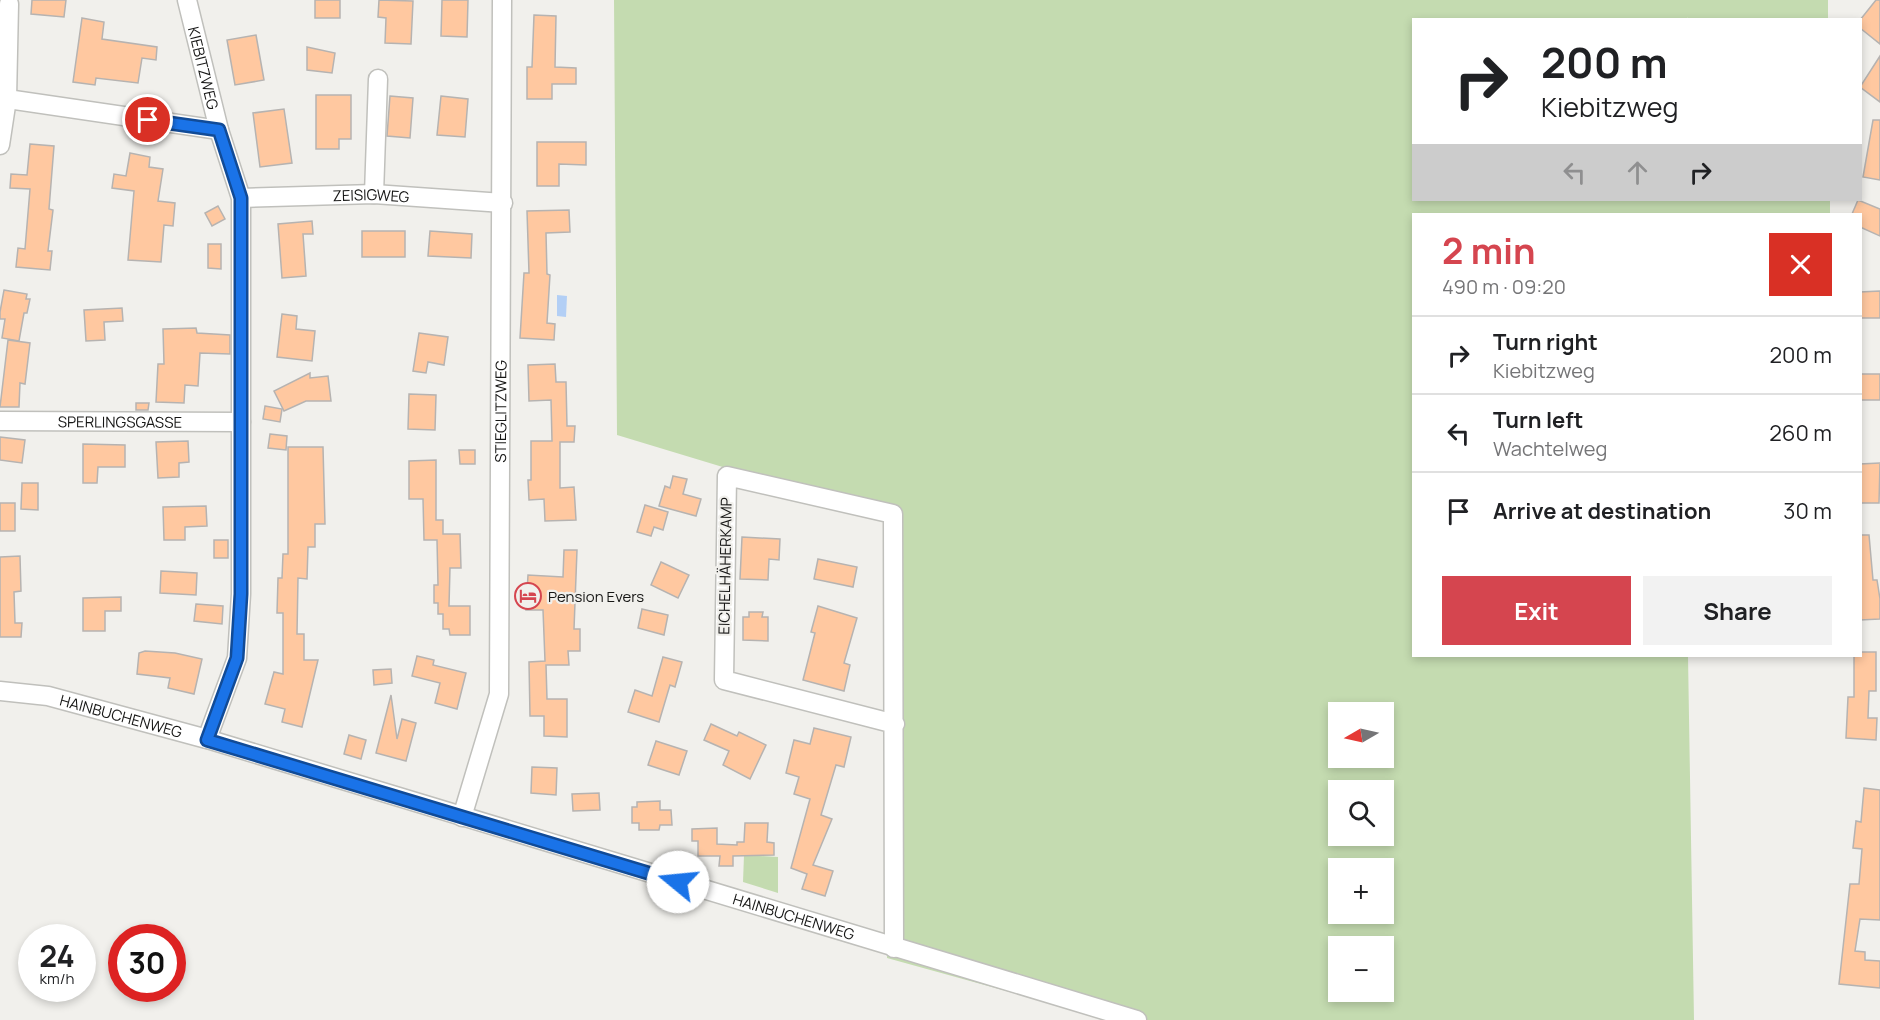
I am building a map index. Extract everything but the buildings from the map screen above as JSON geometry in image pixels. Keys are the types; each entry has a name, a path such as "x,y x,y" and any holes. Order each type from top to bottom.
{"street":[{"name":"KIEBITZWEG","path":"187,0 219,130 241,198 241,594 237,658 207,740"},
{"name":"STIEGLITZWEG","path":"462,817 499,694 503,203 502,0"},
{"path":"0,145 9,4"},
{"path":"374,194 378,79"},
{"path":"3,99 219,130"},
{"name":"ZEISIGWEG","path":"241,198 374,194 503,203"},
{"name":"SPERLINGSGASSE","path":"0,420 241,422"},
{"name":"EICHELHÄHERKAMP","path":"894,948 895,723 893,514 727,476 724,680 895,723"},
{"name":"HAINBUCHENWEG","path":"0,691 48,696 207,740 1137,1020"}],"green space":[{"path":"614,0 1828,0 1828,18 1412,18 1412,201 1830,201 1830,213 1412,213 1412,657 1688,657 1694,1020 1111,1020 887,958 891,518 617,435"},
{"path":"744,855 778,857 778,893 743,882"}],"water":[{"path":"557,295 567,296 566,317 557,316"}],"place":[{"name":"Pension Evers","path":"528,596"}],"route":[{"path":"148,120 219,130 241,198 241,594 237,658 207,740 678,882"}]}
